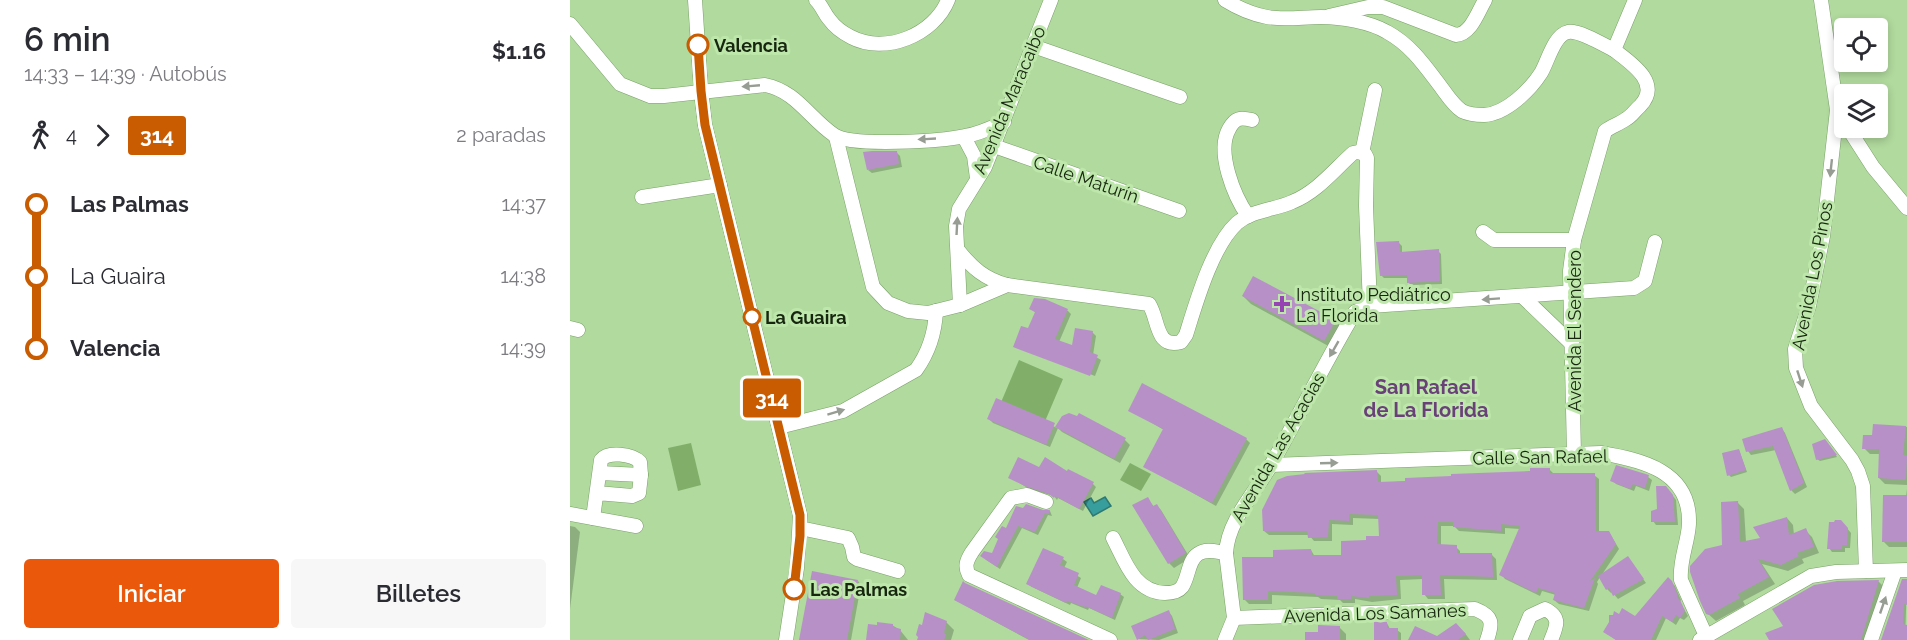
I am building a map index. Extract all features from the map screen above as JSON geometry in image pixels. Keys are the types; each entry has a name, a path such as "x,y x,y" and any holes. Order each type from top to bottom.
{"street":[{"path":"695,0 705,125 800,515 797,568 786,640"},
{"path":"816,0 821,4 829,19 852,37 880,44 896,42 924,29 942,13 948,0"},
{"name":"Avenida Maracaibo","path":"960,306 956,226 960,209 985,167 1051,0"},
{"path":"1225,0 1248,13 1268,17 1324,17 1361,23 1384,30 1413,52 1453,103 1464,112 1486,115 1507,107 1520,96 1541,73 1560,37 1567,32 1576,32 1614,50 1635,0"},
{"path":"1324,17 1368,7 1383,7 1449,33 1462,35 1468,31 1485,0"},
{"name":"Avenida Los Pinos","path":"1821,0 1834,89"},
{"path":"570,24 620,84 650,96 765,85 789,94 836,137 866,142 964,137 1004,122"},
{"path":"1033,46 1180,97"},
{"name":"Avenida El Sendero","path":"1574,454 1570,292 1574,240 1605,131 1628,119 1644,102 1648,85 1639,69 1614,50"},
{"path":"1362,153 1375,90"},
{"path":"1248,216 1228,173 1224,156 1227,134 1233,122 1243,118 1252,120"},
{"path":"836,137 873,287 888,303 908,311 936,311 960,306 1008,285"},
{"path":"964,137 974,156 977,178"},
{"name":"Avenida Los Pinos","path":"1834,137 1823,236 1809,306 1795,349 1796,368 1811,406 1858,471 1863,486 1866,571"},
{"path":"1854,138 1873,167 1907,208"},
{"name":"Calle Maturín","path":"994,146 1179,212"},
{"path":"958,250 970,266 993,281 1149,304 1162,338 1168,343 1181,342 1186,335 1210,268 1236,225 1248,216 1293,202 1314,190 1353,153 1362,153 1367,158 1366,206 1370,306 1634,288 1645,281 1655,242"},
{"path":"642,196 720,184"},
{"path":"1483,232 1494,240 1574,240"},
{"path":"1523,297 1573,345"},
{"name":"Avenida Las Acacias","path":"1225,640 1234,618 1226,553 1233,525 1271,465 1355,312 1370,306"},
{"path":"779,427 843,411 916,370 930,345 935,328 936,311"},
{"name":"Calle San Rafael","path":"1271,465 1600,453 1646,462 1672,478 1687,506 1689,524 1680,570 1681,580 1703,638"},
{"path":"593,518 601,460 607,454 637,459 640,462 640,491 636,495 597,493"},
{"path":"600,473 641,475"},
{"path":"1046,502 1027,495 1011,498 972,552 967,561 966,570 969,575 1110,640"},
{"path":"570,514 636,526"},
{"path":"800,528 848,538 854,557 857,559 898,571"},
{"path":"1113,538 1134,578 1142,586 1165,593 1175,592 1182,587 1194,557 1201,552 1210,550 1226,553"},
{"path":"1703,638 1811,576 1822,573 1901,570 1871,640"},
{"name":"Avenida Los Samanes","path":"1234,618 1475,609 1485,613 1491,620 1487,640"},
{"path":"1520,640 1530,616 1545,609 1556,618 1557,624 1551,640"}],"green space":[{"path":"1019,360 1063,379 1043,426 999,407"},
{"path":"691,443 701,485 678,491 668,448"},
{"path":"1130,463 1151,474 1141,491 1120,480"}],"water":[{"path":"1105,497 1111,506 1093,516 1084,502 1091,498 1094,503"}],"building":[{"path":"897,151 899,164 867,170 863,152"},
{"path":"1399,241 1400,252 1439,249 1440,281 1407,283 1407,275 1380,276 1376,242"},
{"name":"Instituto Pediátrico La Florida","path":"1253,276 1336,320 1324,341 1242,296"},
{"path":"1034,298 1045,299 1068,309 1055,339 1072,345 1075,328 1093,331 1090,352 1098,355 1090,376 1013,347 1021,326 1028,328 1035,312 1029,309"},
{"path":"1142,383 1247,438 1212,503 1143,467 1163,429 1128,411"},
{"path":"996,398 1055,423 1046,445 987,419"},
{"path":"1069,413 1077,416 1079,413 1126,438 1114,459 1055,427 1062,416"},
{"path":"1873,424 1906,426 1903,455 1907,456 1906,480 1878,478 1879,449 1862,449 1863,435 1872,435"},
{"path":"1782,427 1804,483 1790,491 1773,446 1746,452 1742,439"},
{"path":"1825,439 1837,455 1816,460 1812,444"},
{"path":"1739,449 1746,470 1727,476 1722,453"},
{"path":"1018,457 1039,467 1045,457 1067,471 1068,469 1094,482 1079,509 1055,496 1054,498 1008,478"},
{"path":"1616,465 1649,475 1645,488 1633,484 1630,489 1610,481"},
{"path":"1530,468 1550,468 1550,473 1595,473 1596,531 1609,531 1616,544 1590,581 1595,578 1584,608 1553,600 1555,593 1538,588 1536,593 1499,575 1520,526 1501,524 1501,531 1453,527 1453,522 1438,522 1437,544 1457,545 1457,553 1492,553 1493,577 1440,575 1441,595 1422,595 1422,575 1396,576 1397,595 1369,596 1369,598 1351,596 1351,599 1337,599 1337,596 1315,595 1315,593 1268,591 1268,600 1243,600 1242,557 1273,557 1273,550 1311,549 1312,555 1341,555 1341,541 1366,540 1366,536 1379,536 1378,515 1349,514 1349,521 1329,520 1328,537 1308,538 1307,531 1263,531 1262,510 1277,480 1304,473 1377,470 1378,482 1405,481 1405,478 1451,476 1451,474 1530,471"},
{"path":"1656,486 1666,486 1673,495 1675,522 1651,522 1651,511 1657,509"},
{"path":"1883,495 1907,495 1907,542 1882,542"},
{"path":"1148,497 1153,506 1157,504 1186,553 1168,564 1132,505"},
{"path":"1738,501 1740,542 1760,538 1753,527 1787,517 1789,535 1806,528 1814,547 1797,553 1799,556 1781,565 1758,559 1769,577 1738,594 1740,598 1709,615 1706,614 1700,601 1690,566 1705,549 1722,545 1721,502"},
{"path":"1026,504 1050,510 1049,514 1045,513 1035,532 1018,526 997,567 980,556 984,551 992,553 998,539 995,537 1002,526 1006,528 1016,506 1023,508"},
{"path":"1841,520 1848,528 1847,545 1842,545 1842,549 1827,549 1829,522"},
{"path":"1043,548 1064,557 1060,565 1079,573 1074,585 1096,595 1101,585 1121,593 1112,618 1085,606 1067,601 1066,603 1026,584"},
{"path":"1628,556 1644,579 1613,596 1609,588 1606,590 1598,576"},
{"path":"812,571 858,580 847,640 799,640"},
{"path":"1668,577 1685,611 1680,618 1676,615 1672,622 1662,616 1651,640 1616,640 1603,632 1609,622 1609,615 1613,615 1614,611 1619,614 1622,608 1635,616"},
{"path":"1902,579 1907,579 1907,605 1904,604 1903,624 1907,625 1907,640 1881,640"},
{"path":"1879,580 1861,640 1769,640 1765,633 1783,626 1772,609 1814,585 1837,581"},
{"path":"963,581 1089,640 1030,640 954,600"},
{"path":"1169,610 1175,629 1148,640 1145,635 1137,640 1131,626"},
{"path":"925,612 947,621 944,640 917,640 919,624 922,625"},
{"path":"877,622 893,624 893,627 901,629 900,640 866,640 868,624 877,625"},
{"path":"1374,622 1387,622 1387,628 1398,628 1398,640 1374,640"},
{"path":"1456,623 1466,634 1458,640 1408,640 1415,626 1437,636"},
{"path":"1318,625 1340,626 1340,640 1305,640 1305,632 1318,632"}],"bus line":[{"name":"314","path":"698,45 705,125 800,515 794,589"}],"place":[{"name":"Valencia","path":"698,45"},
{"name":"Instituto Pediátrico La Florida","path":"1282,304"},
{"name":"La Guaira","path":"752,317"},
{"name":"Las Palmas","path":"794,589"}],"district":[{"name":"San Rafael de La Florida","path":"1426,398"}]}
